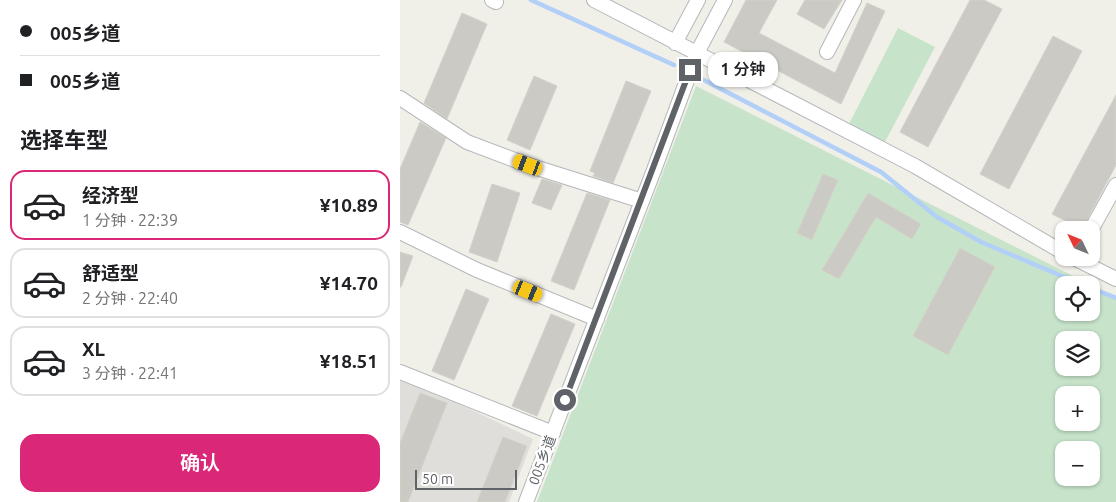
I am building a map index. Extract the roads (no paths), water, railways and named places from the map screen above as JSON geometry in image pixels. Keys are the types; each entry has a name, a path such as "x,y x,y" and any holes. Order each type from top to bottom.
{"street":[{"path":"594,0 915,166 1055,246"},
{"path":"675,43 698,0"},
{"name":"005乡道","path":"526,502 697,53 725,0"},
{"path":"827,52 854,0"},
{"path":"400,98 466,142 528,165 642,201"},
{"path":"1096,221 1116,185"},
{"path":"400,232 477,270 597,319"},
{"path":"1091,266 1116,279"},
{"path":"400,372 553,433"}],"waterway":[{"path":"531,0 674,65"},
{"path":"694,75 881,172 937,217 981,242 1062,276"},
{"path":"1100,292 1116,298"}]}
